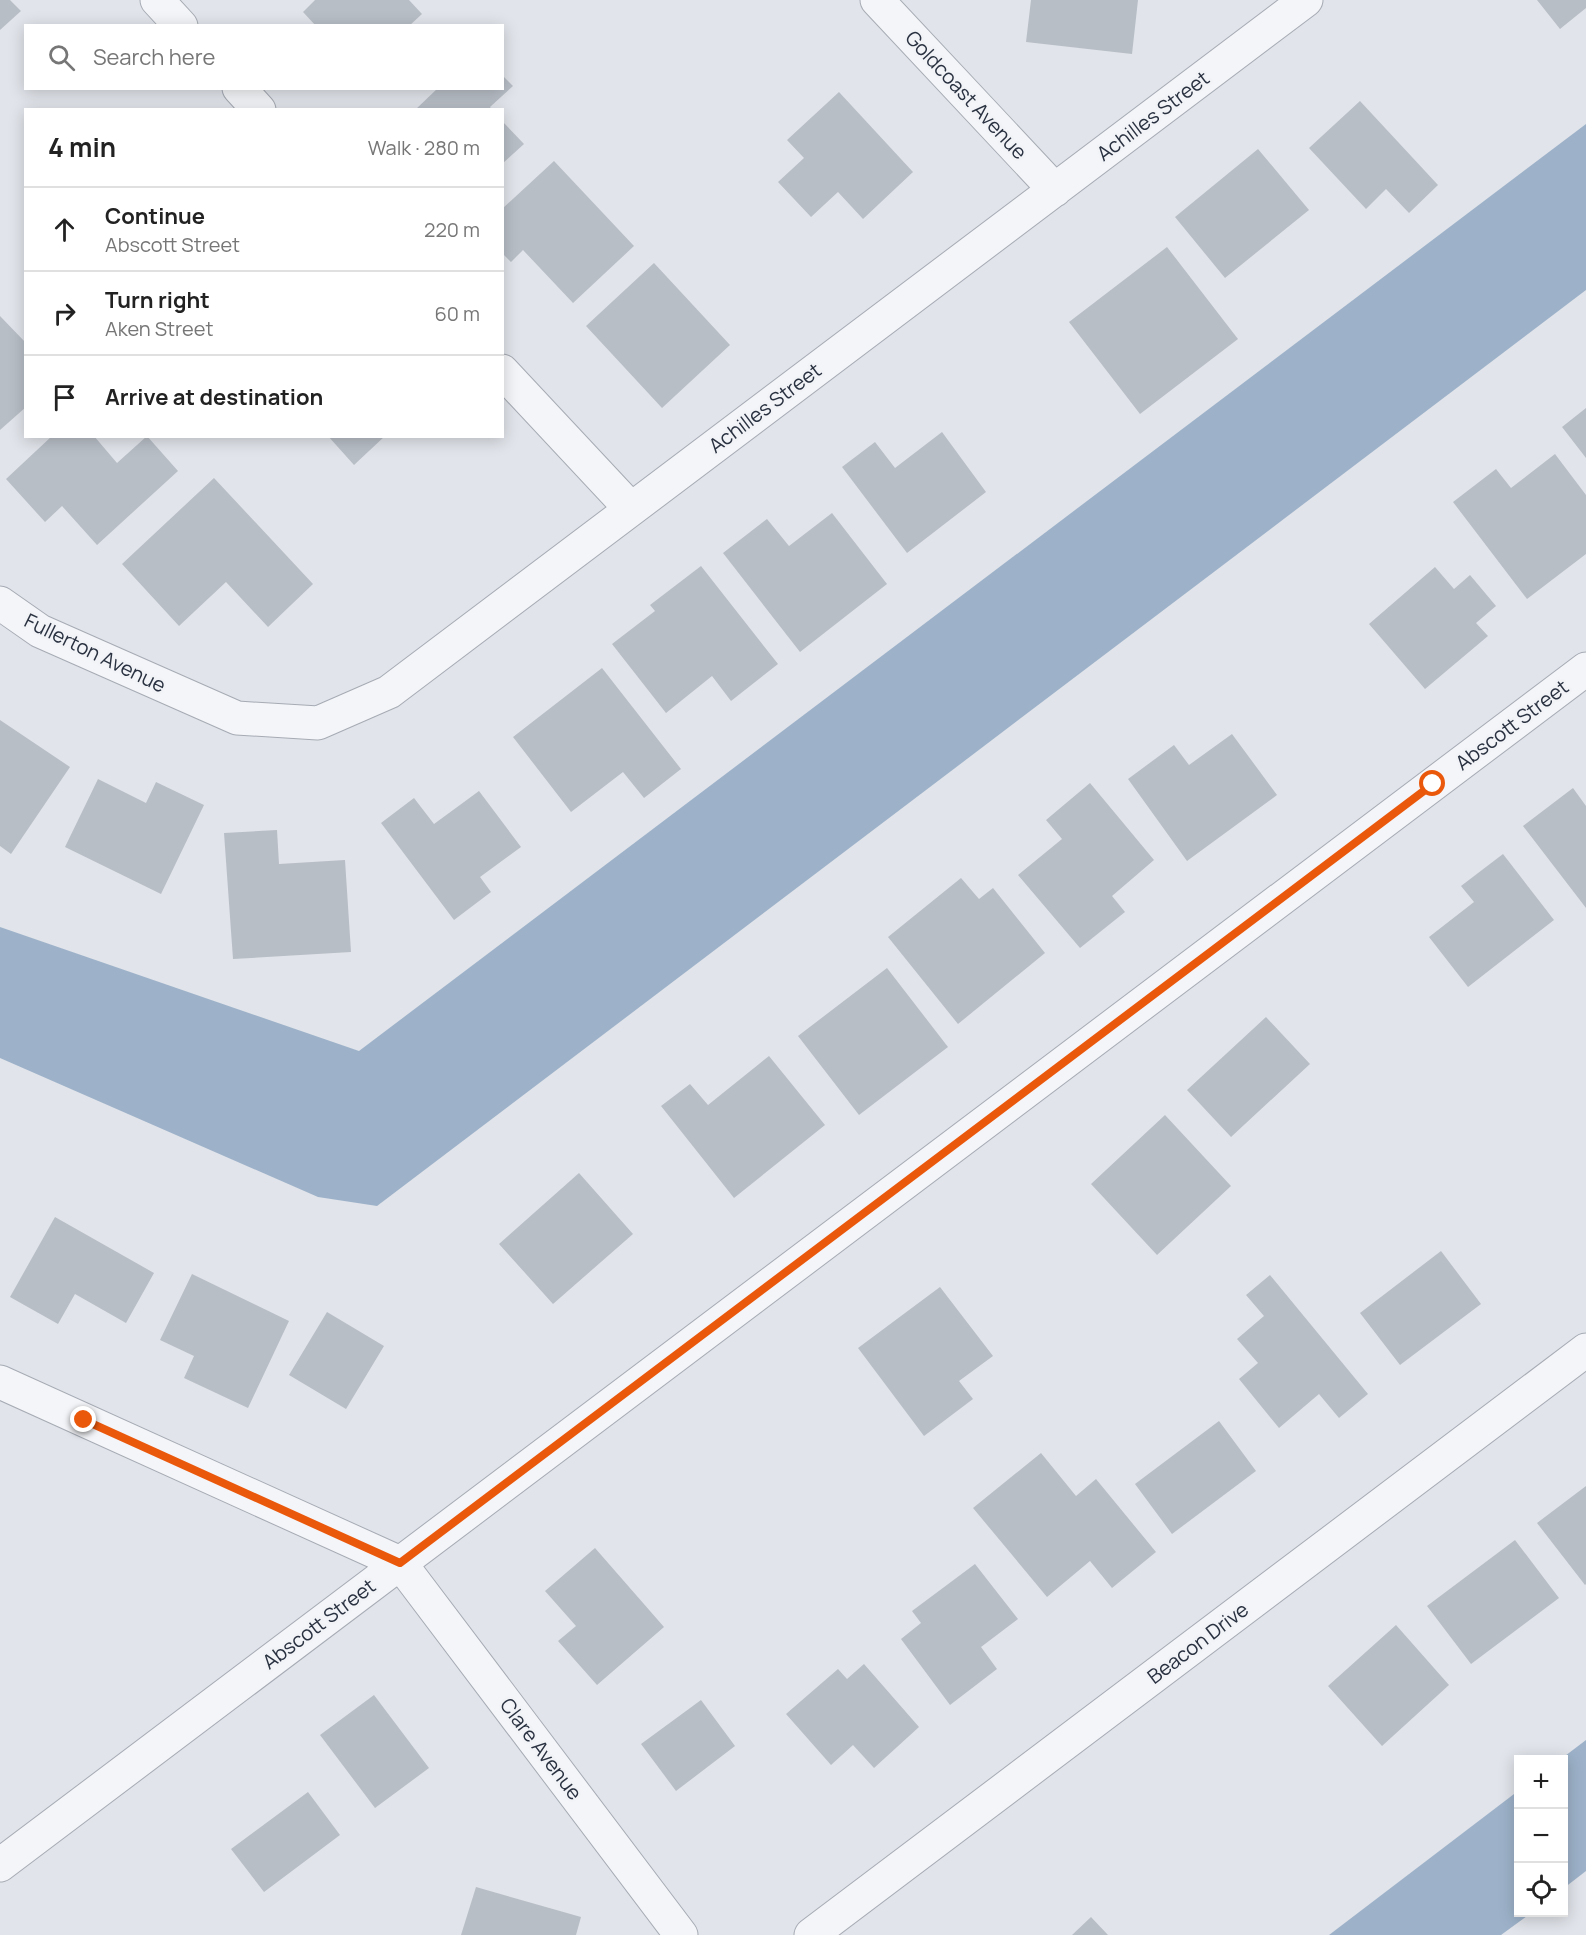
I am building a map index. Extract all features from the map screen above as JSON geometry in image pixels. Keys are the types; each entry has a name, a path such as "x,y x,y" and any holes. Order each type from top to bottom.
{"street":[{"path":"157,0 179,24"},
{"name":"Goldcoast Avenue","path":"877,0 1054,190"},
{"name":"Achilles Street","path":"193,700 237,718 318,723 389,692 1306,0"},
{"path":"241,90 257,108"},
{"path":"504,373 631,509"},
{"name":"Fullerton Avenue","path":"0,603 40,631 193,700"},
{"name":"Abscott Street","path":"0,1865 1586,669"},
{"name":"Beacon Drive","path":"811,1935 1586,1350"},
{"path":"0,1383 400,1563"},
{"name":"Clare Avenue","path":"400,1563 681,1935"}],"water":[{"path":"1586,124 1586,290 377,1206 318,1197 0,1058 0,927 359,1051"},
{"path":"1586,1740 1586,1871 1568,1885 1568,1755"},
{"path":"1514,1794 1514,1917 1526,1917 1501,1935 1329,1935"}],"building":[{"path":"0,0 10,0 21,11 0,30"},
{"path":"315,0 409,0 422,14 411,24 314,24 303,12"},
{"path":"1031,0 1138,0 1132,54 1026,42"},
{"path":"1537,0 1586,0 1586,8 1560,29"},
{"path":"504,77 513,86 491,108 417,108 436,90 504,90"},
{"path":"839,92 913,172 863,219 838,192 811,217 778,182 804,158 787,140"},
{"path":"1360,101 1438,185 1409,213 1386,189 1366,209 1309,148"},
{"path":"504,123 524,144 504,162"},
{"path":"1258,149 1309,210 1225,278 1175,217"},
{"path":"554,161 634,246 573,303 523,250 511,262 504,255 504,207"},
{"path":"1167,247 1238,339 1140,414 1069,322"},
{"path":"654,263 730,345 662,408 586,326"},
{"path":"0,316 24,341 24,409 0,430"},
{"path":"1586,408 1586,458 1562,427"},
{"path":"942,432 986,492 907,553 842,467 875,442 895,468"},
{"path":"50,438 96,438 117,463 145,438 149,438 178,471 97,545 62,506 45,522 6,479"},
{"path":"330,438 383,438 354,465"},
{"path":"1555,454 1586,495 1586,554 1527,599 1453,502 1496,469 1511,488"},
{"path":"214,478 313,584 268,627 226,582 179,626 122,564"},
{"path":"832,513 887,584 800,652 723,553 767,519 789,546"},
{"path":"701,566 778,664 731,701 712,676 666,713 612,644 655,611 650,605"},
{"path":"1435,567 1454,589 1470,575 1496,606 1476,623 1488,636 1425,689 1369,624"},
{"path":"602,668 681,769 644,798 623,772 571,812 513,737"},
{"path":"0,720 70,767 11,854 0,846"},
{"path":"1232,734 1277,795 1187,861 1128,779 1174,745 1189,765"},
{"path":"98,779 146,803 156,782 204,805 161,894 65,847"},
{"path":"1090,783 1154,860 1112,896 1125,912 1080,948 1018,875 1062,839 1046,820"},
{"path":"1573,788 1586,806 1586,908 1523,826"},
{"path":"479,791 521,847 480,877 491,892 454,920 381,823 414,798 434,824"},
{"path":"277,830 279,864 345,860 351,952 233,959 224,833"},
{"path":"1503,854 1554,920 1468,987 1429,937 1474,902 1461,886"},
{"path":"961,878 979,899 993,888 1045,953 958,1024 888,937"},
{"path":"887,968 948,1047 859,1115 798,1036"},
{"path":"1266,1017 1310,1064 1231,1137 1187,1090"},
{"path":"769,1056 825,1125 734,1198 661,1106 690,1084 708,1105"},
{"path":"1165,1115 1231,1186 1157,1255 1091,1184"},
{"path":"579,1173 633,1234 553,1304 499,1244"},
{"path":"55,1217 154,1273 126,1323 75,1294 58,1324 10,1297"},
{"path":"1441,1251 1481,1304 1400,1365 1360,1313"},
{"path":"192,1274 289,1321 248,1408 184,1378 194,1356 160,1340"},
{"path":"1270,1275 1368,1394 1339,1418 1319,1394 1279,1428 1239,1379 1258,1363 1237,1339 1264,1316 1246,1295"},
{"path":"940,1287 993,1356 959,1381 973,1399 924,1436 858,1348"},
{"path":"327,1312 384,1346 346,1409 289,1375"},
{"path":"1219,1421 1256,1471 1172,1534 1135,1484"},
{"path":"1041,1453 1076,1496 1096,1479 1156,1552 1112,1588 1090,1561 1047,1597 973,1508"},
{"path":"1586,1486 1586,1584 1585,1585 1537,1523"},
{"path":"1515,1540 1559,1598 1471,1664 1427,1606"},
{"path":"595,1548 664,1627 597,1685 558,1641 576,1626 545,1591"},
{"path":"975,1564 1018,1619 981,1647 997,1669 950,1705 901,1639 921,1623 912,1611"},
{"path":"1396,1625 1449,1685 1382,1746 1328,1686"},
{"path":"864,1664 919,1727 874,1768 853,1745 831,1765 786,1714 838,1669 847,1679"},
{"path":"374,1695 429,1768 375,1808 320,1735"},
{"path":"701,1700 735,1746 676,1791 641,1744"},
{"path":"308,1792 340,1835 264,1892 231,1849"},
{"path":"476,1887 581,1917 576,1935 461,1935"},
{"path":"1091,1917 1108,1935 1072,1935"}],"route":[{"path":"84,1420 400,1563 1433,784"}]}
